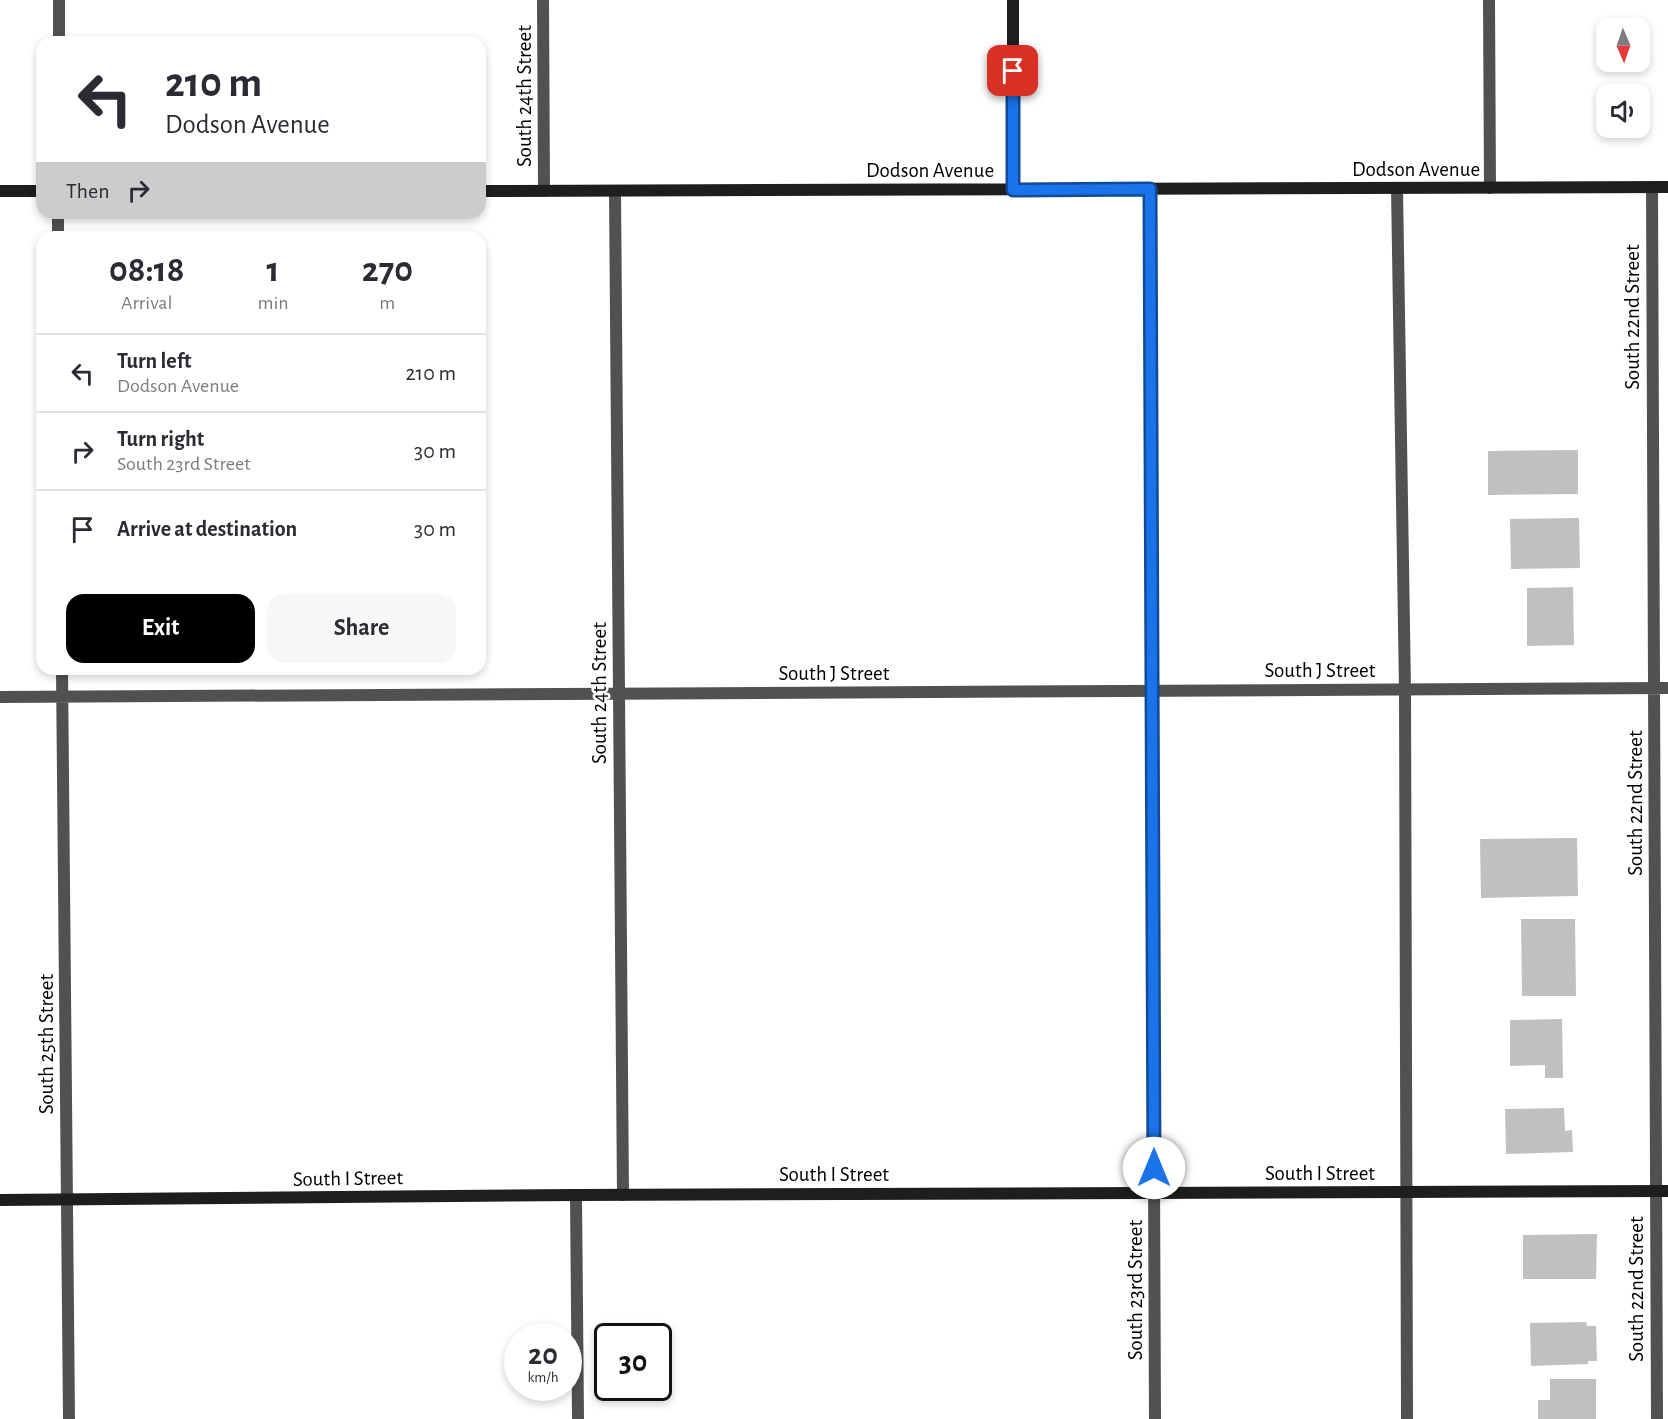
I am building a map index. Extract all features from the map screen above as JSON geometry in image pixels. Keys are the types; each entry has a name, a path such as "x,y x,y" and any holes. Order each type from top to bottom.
{"street":[{"path":"59,0 59,36"},
{"name":"South 24th Street","path":"543,0 544,191"},
{"path":"1013,0 1013,190"},
{"path":"1489,0 1490,188"},
{"name":"South 22nd Street","path":"1652,187 1654,688 1662,1191 1657,1419"},
{"name":"Dodson Avenue","path":"486,191 1668,187"},
{"path":"1397,188 1405,689 1407,1419"},
{"name":"South 23rd Street","path":"1150,189 1155,1419"},
{"path":"0,191 36,191"},
{"name":"South 24th Street","path":"615,191 623,1195"},
{"name":"South 25th Street","path":"62,675 69,1419"},
{"name":"South J Street","path":"0,697 1668,688"},
{"name":"South I Street","path":"0,1200 576,1195 1662,1191"},
{"path":"576,1195 578,1419"}],"building":[{"path":"1578,450 1578,494 1488,495 1488,451"},
{"path":"1579,518 1580,568 1511,569 1510,519"},
{"path":"1573,587 1574,645 1527,646 1527,588"},
{"path":"1577,838 1578,896 1481,898 1480,839"},
{"path":"1521,919 1575,919 1576,996 1522,996"},
{"path":"1562,1019 1563,1078 1545,1078 1545,1065 1510,1066 1510,1020"},
{"path":"1564,1108 1565,1131 1572,1130 1573,1152 1506,1154 1505,1109"},
{"path":"1597,1234 1596,1279 1523,1279 1523,1235"},
{"path":"1586,1322 1587,1326 1596,1326 1597,1361 1588,1361 1588,1364 1531,1366 1530,1323"},
{"path":"1550,1379 1596,1379 1596,1419 1538,1419 1538,1400 1550,1400"}],"route":[{"path":"1013,71 1013,190 1150,189 1154,1168"}]}
